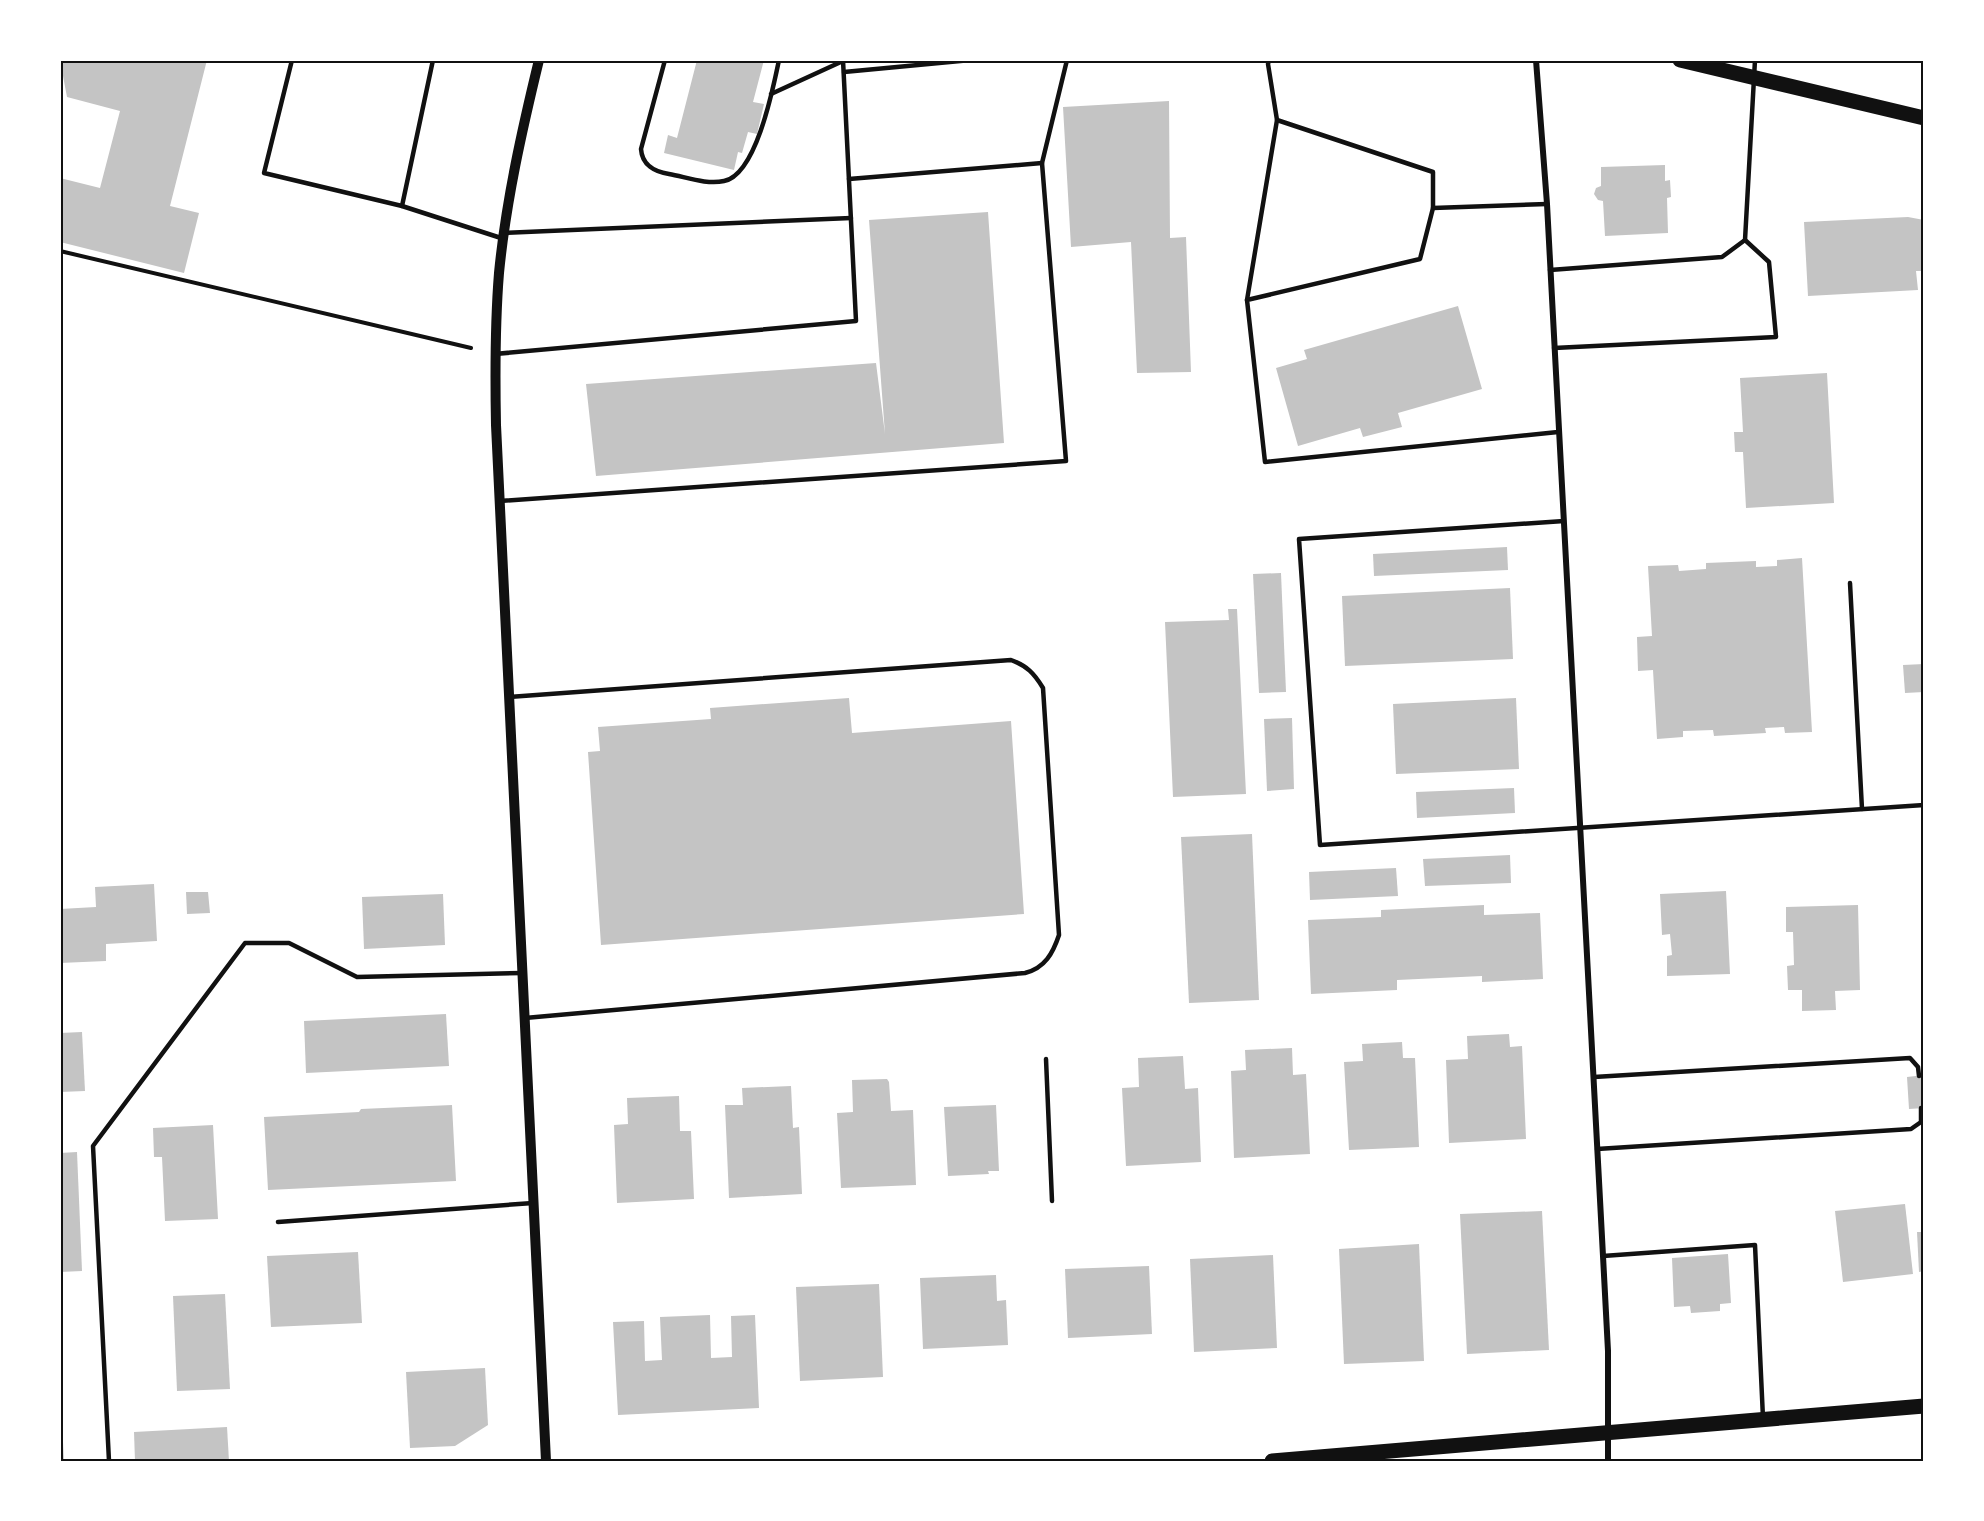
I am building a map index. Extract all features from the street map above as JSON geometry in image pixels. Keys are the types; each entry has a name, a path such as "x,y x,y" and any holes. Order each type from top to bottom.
{"main road":[{"path":"1680,60 1924,118"},
{"path":"1272,1461 1924,1406"}],"street":[{"path":"539,60 521,136 503,236 495,354 496,424 546,1461"},
{"path":"1536,60 1550,270 1594,1077 1608,1351 1608,1461"}],"lane":[{"path":"292,60 264,173 402,206 503,236 851,218"},
{"path":"402,206 433,60"},
{"path":"665,60 641,149 644,161 658,172 716,182 726,181 738,175 760,136 779,60"},
{"path":"495,354 856,321 843,60 771,94"},
{"path":"844,72 971,60"},
{"path":"500,501 1066,461 1042,162 1067,60"},
{"path":"1269,60 1277,120 1247,300 1265,462 1558,432"},
{"path":"1745,240 1755,60"},
{"path":"1247,300 1420,259 1433,208 1433,172 1277,120"},
{"path":"849,179 1042,162"},
{"path":"1433,208 1546,204"},
{"path":"1550,270 1722,257 1745,240"},
{"path":"1554,348 1776,337 1769,262 1745,240"},
{"path":"1564,521 1299,539 1320,845 1924,805"},
{"path":"1850,583 1862,809"},
{"path":"509,697 1011,660 1026,666 1036,675 1043,688 1059,935 1054,950 1044,964 1035,971 1025,973 525,1018"},
{"path":"109,1461 93,1146 245,943 289,944 357,977 522,973"},
{"path":"1594,1077 1910,1058 1918,1067 1919,1076"},
{"path":"1046,1059 1052,1201"},
{"path":"1597,1149 1911,1129 1921,1122 1921,1108"},
{"path":"278,1222 533,1203"},
{"path":"1603,1256 1755,1245 1763,1418"}],"path":[{"path":"60,251 423,335 495,354"}],"building":[{"path":"60,60 207,60 170,206 199,213 184,273 60,242 60,178 100,188 120,111 67,97"},
{"path":"697,60 764,60 753,102 764,104 757,134 748,132 742,153 738,152 734,170 664,153 668,135 677,138"},
{"path":"1169,101 1170,238 1186,237 1191,372 1137,373 1131,242 1071,247 1063,107"},
{"path":"1665,165 1665,181 1670,180 1671,197 1667,198 1668,233 1605,236 1603,201 1598,200 1594,194 1596,188 1601,186 1601,167"},
{"path":"988,212 1004,443 596,476 586,384 876,363 885,434 869,220"},
{"path":"1908,217 1924,220 1924,271 1916,271 1918,290 1808,296 1804,222"},
{"path":"1458,306 1482,389 1398,413 1402,427 1363,437 1360,428 1298,446 1276,368 1307,359 1304,350"},
{"path":"1827,373 1834,503 1746,508 1743,452 1735,452 1734,432 1743,432 1740,378"},
{"path":"1507,547 1508,570 1374,576 1373,554"},
{"path":"1802,558 1812,732 1785,733 1784,727 1765,728 1766,733 1714,736 1713,730 1683,731 1683,737 1657,739 1653,670 1638,671 1637,637 1652,636 1648,566 1678,565 1679,571 1706,569 1706,563 1756,561 1756,567 1777,566 1777,560"},
{"path":"1281,573 1286,692 1259,693 1253,574"},
{"path":"1510,588 1513,659 1345,666 1342,596"},
{"path":"1228,609 1237,609 1246,794 1173,797 1165,622 1229,620"},
{"path":"1924,664 1924,692 1905,693 1903,665"},
{"path":"849,698 852,733 1011,721 1024,914 601,945 588,752 600,751 598,727 711,719 710,708"},
{"path":"1516,698 1519,769 1396,774 1393,704"},
{"path":"1292,718 1294,789 1267,791 1264,719"},
{"path":"1514,788 1515,813 1417,818 1416,792"},
{"path":"1252,834 1259,1000 1189,1003 1181,837"},
{"path":"1510,855 1511,883 1425,886 1423,859"},
{"path":"1396,868 1398,896 1310,900 1309,872"},
{"path":"154,884 157,941 106,944 106,961 60,963 60,909 96,907 95,887"},
{"path":"1726,891 1730,974 1667,976 1667,956 1672,955 1670,934 1662,935 1660,894"},
{"path":"186,892 208,892 210,913 187,914"},
{"path":"443,894 445,945 364,949 362,897"},
{"path":"1484,905 1484,915 1540,913 1543,979 1482,982 1482,976 1397,980 1397,990 1311,994 1308,920 1381,917 1381,910"},
{"path":"1858,905 1860,990 1835,991 1836,1010 1802,1011 1802,990 1788,990 1787,966 1794,965 1793,932 1786,932 1786,907"},
{"path":"446,1014 449,1066 306,1073 304,1021"},
{"path":"82,1032 85,1091 60,1092 60,1033"},
{"path":"1509,1034 1510,1047 1522,1046 1526,1139 1449,1143 1446,1060 1468,1059 1467,1036"},
{"path":"1402,1042 1403,1058 1415,1058 1419,1147 1349,1150 1344,1062 1363,1061 1362,1044"},
{"path":"1292,1048 1293,1075 1306,1074 1310,1154 1234,1158 1231,1071 1246,1070 1245,1050"},
{"path":"1183,1056 1185,1089 1198,1088 1201,1162 1126,1166 1122,1088 1139,1087 1138,1058"},
{"path":"1924,1075 1924,1108 1909,1109 1907,1077"},
{"path":"887,1079 891,1111 913,1110 916,1185 841,1188 837,1113 853,1112 852,1080"},
{"path":"791,1086 793,1128 799,1127 802,1194 729,1198 725,1105 743,1105 742,1088"},
{"path":"679,1096 680,1131 691,1131 694,1199 617,1203 614,1125 628,1124 627,1098"},
{"path":"452,1105 456,1181 268,1190 264,1117 359,1112 361,1109"},
{"path":"996,1105 999,1171 988,1171 989,1174 948,1176 944,1107"},
{"path":"213,1125 218,1219 165,1221 162,1157 154,1157 153,1128"},
{"path":"77,1152 82,1271 60,1272 60,1153"},
{"path":"1905,1204 1913,1274 1843,1282 1835,1211"},
{"path":"1542,1211 1549,1350 1467,1354 1460,1214"},
{"path":"1917,1232 1924,1232 1924,1271 1919,1272"},
{"path":"1419,1244 1424,1361 1344,1364 1339,1249"},
{"path":"358,1252 362,1323 271,1327 267,1256"},
{"path":"1728,1254 1731,1303 1720,1304 1720,1311 1691,1313 1690,1306 1674,1307 1672,1258"},
{"path":"1273,1255 1277,1348 1194,1352 1190,1259"},
{"path":"1149,1266 1152,1334 1068,1338 1065,1269"},
{"path":"996,1275 997,1301 1006,1300 1008,1345 923,1349 920,1278"},
{"path":"879,1284 883,1377 800,1381 796,1287"},
{"path":"225,1294 230,1389 177,1391 173,1296"},
{"path":"710,1315 711,1358 732,1357 731,1316 755,1315 759,1408 618,1415 613,1322 644,1321 645,1361 662,1360 660,1317"},
{"path":"485,1368 488,1425 455,1446 410,1448 406,1372"},
{"path":"227,1427 229,1461 135,1461 134,1432"},
{"path":"60,1442 63,1442 64,1461 60,1461"}]}
